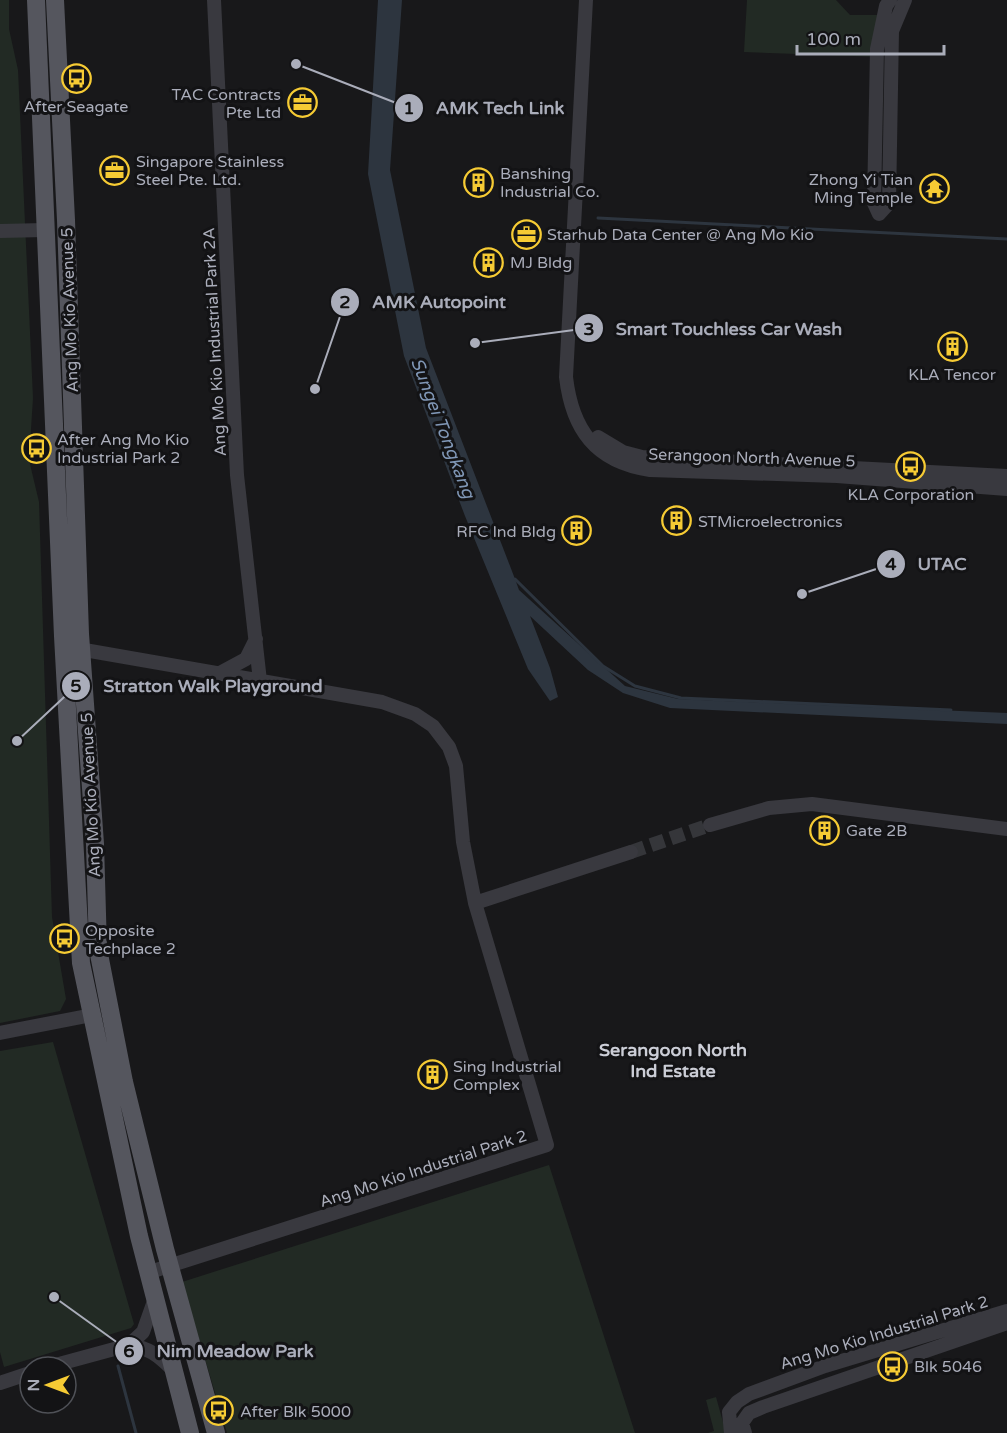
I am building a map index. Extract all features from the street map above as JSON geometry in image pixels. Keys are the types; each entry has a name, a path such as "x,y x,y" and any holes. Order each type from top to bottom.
{"main road":[{"name":"Ang Mo Kio Avenue 5","path":"36,0 49,321 72,648 95,844 98,949 124,1082 169,1267 216,1433"},
{"name":"Ang Mo Kio Avenue 5","path":"55,0 69,308 72,648 80,953 147,1273 190,1433"},
{"path":"49,321 58,318 69,308"}],"street":[{"name":"Ang Mo Kio Industrial Park 2A","path":"214,0 237,475 257,637 260,681"},
{"name":"Serangoon North Avenue 5","path":"586,0 566,377 573,414 587,437 617,461 630,467 650,470 837,476 1007,489"},
{"name":"Serangoon North Avenue 5","path":"594,0 574,379 581,412 592,431 604,442 623,452 642,457 1007,476"},
{"path":"890,0 886,6 877,49 874,203 879,214 889,203 892,32 904,0"},
{"path":"874,185 890,185"},
{"path":"0,231 45,230"},
{"path":"220,673 246,659 257,637"},
{"name":"Ang Mo Kio Industrial Park 2","path":"72,648 382,702 414,714 433,726 449,747 456,766 463,843 475,903 547,1145 147,1273"},
{"path":"710,825 769,808 812,804 1007,830"},
{"path":"475,903 631,852"},
{"path":"0,1033 92,1014"},
{"path":"129,1345 142,1332 154,1301"},
{"name":"Ang Mo Kio Industrial Park 2","path":"731,1433 729,1412 737,1402 749,1394 825,1366 1007,1311"},
{"name":"Ang Mo Kio Industrial Park 2","path":"745,1433 742,1423 749,1413 763,1407 1007,1323"},
{"path":"78,1359 129,1345 144,1347 156,1354 172,1369"},
{"path":"0,1383 18,1377"}],"shaded area":[{"path":"0,0 9,0 9,29 18,70 33,398 29,460 39,502 52,917 66,999 60,1011 0,1023"},
{"path":"747,0 836,0 850,15 887,15 881,57 744,52"},
{"path":"53,1042 134,1324 131,1328 43,1355 18,1355 18,1363 4,1367 0,1352 0,1051"},
{"path":"549,1165 635,1433 227,1433 182,1282"},
{"path":"716,1397 726,1433 708,1433 714,1431 706,1400"}],"water":[{"name":"Sungei Tongkang","path":"378,0 402,0 390,170 426,348 519,590 625,686 678,699 1007,713 1007,724 670,708 623,693 588,670 530,616 550,668 558,697 550,701 528,669 465,516 404,356 368,174"}],"waterway":[{"path":"598,218 1007,239"},
{"path":"515,579 603,666 635,686 681,698 951,710"},
{"path":"118,1366 136,1433"}],"tunnel":[{"path":"631,852 710,825"}],"place":[{"name":"AMK Tech Link","path":"296,64"},
{"name":"After Seagate","path":"76,78"},
{"name":"TAC Contracts Pte Ltd","path":"302,103"},
{"name":"Singapore Stainless Steel Pte. Ltd.","path":"115,170"},
{"name":"Banshing Industrial Co.","path":"479,182"},
{"name":"Zhong Yi Tian Ming Temple","path":"934,188"},
{"name":"Starhub Data Center @ Ang Mo Kio","path":"526,234"},
{"name":"MJ Bldg","path":"489,262"},
{"name":"Smart Touchless Car Wash","path":"475,343"},
{"name":"KLA Tencor","path":"952,346"},
{"name":"AMK Autopoint","path":"315,389"},
{"name":"After Ang Mo Kio Industrial Park 2","path":"36,448"},
{"name":"KLA Corporation","path":"911,466"},
{"name":"STMicroelectronics","path":"677,521"},
{"name":"RFC Ind Bldg","path":"577,531"},
{"name":"UTAC","path":"802,594"},
{"name":"Stratton Walk Playground","path":"17,741"},
{"name":"Gate 2B","path":"825,830"},
{"name":"Opposite Techplace 2","path":"64,939"},
{"name":"Sing Industrial Complex","path":"432,1075"},
{"name":"Nim Meadow Park","path":"54,1297"},
{"name":"Blk 5046","path":"893,1366"},
{"name":"After Blk 5000","path":"219,1411"}],"district":[{"name":"Serangoon North Ind Estate","path":"673,1060"}]}
